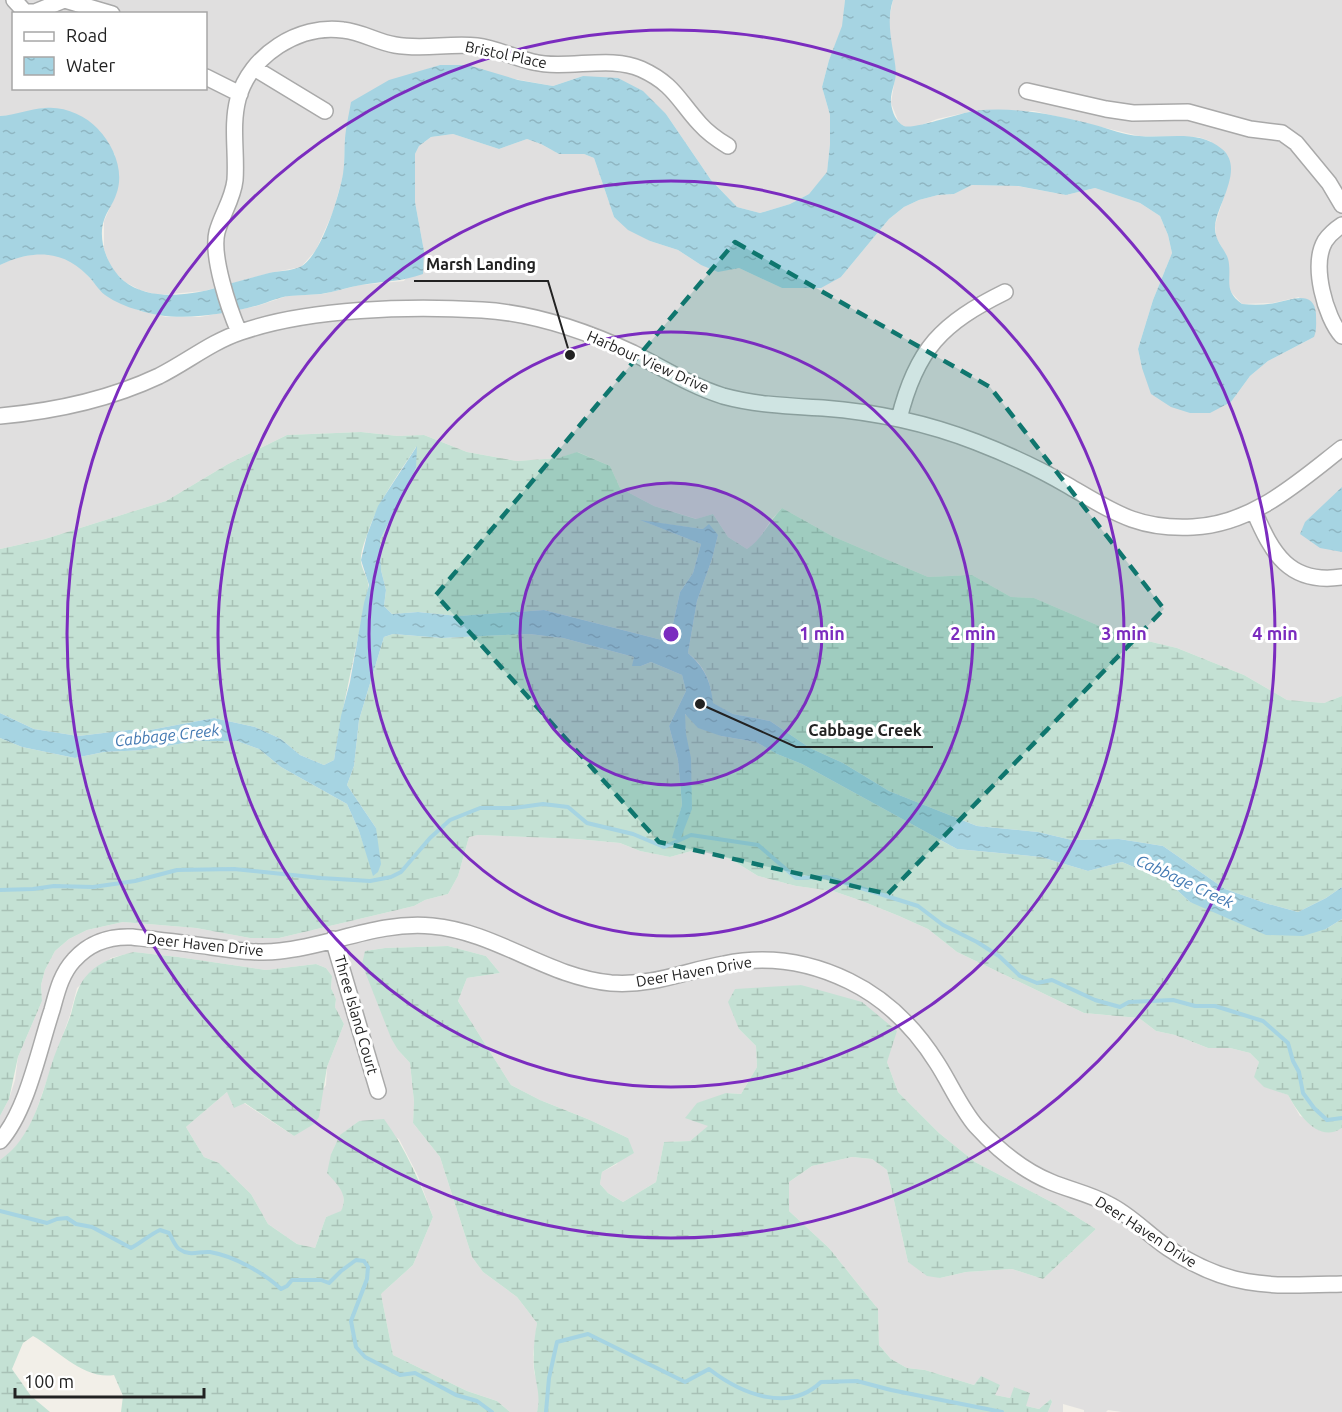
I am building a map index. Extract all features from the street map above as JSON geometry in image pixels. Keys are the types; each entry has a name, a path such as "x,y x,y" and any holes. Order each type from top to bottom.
{"street":[{"path":"14,0 25,12 35,12 65,0 105,12"},
{"name":"Bristol Place","path":"239,332 231,314 215,243 235,182 235,117 240,94 254,68 269,53 287,41 310,31 344,30 411,48 478,46 553,65 622,63 639,68 668,85 710,135 728,146"},
{"path":"254,68 325,111"},
{"path":"207,78 240,94"},
{"path":"1027,91 1133,113 1188,112 1251,129 1282,133 1296,142 1329,183 1342,205"},
{"path":"1342,225 1325,240 1320,265 1326,306 1333,324 1342,336"},
{"path":"899,419 912,373 933,343 961,317 1005,292"},
{"name":"Harbour View Drive","path":"0,416 69,407 102,399 163,374 239,332 281,321 373,310 436,309 508,313 560,324 631,353 695,386 725,396 756,403 862,412 899,419 974,441 1023,462 1114,513 1136,521 1175,527 1194,527 1232,520 1254,511 1293,486 1342,448"},
{"path":"1254,511 1268,544 1274,553 1290,567 1319,578 1342,578"},
{"name":"Deer Haven Drive","path":"0,1141 14,1123 25,1095 63,976 73,961 87,948 104,940 122,937 255,952 289,950 382,928 411,925 459,929 483,936 568,975 612,982 654,981 744,961 787,962 809,965 872,994 907,1023 939,1065 958,1101 975,1124 994,1145 1028,1170 1111,1205 1184,1259 1229,1279 1275,1286 1342,1284"},
{"name":"Three Island Court","path":"333,939 378,1091"}],"highlighted area":[{"path":"735,242 990,387 1164,609 888,894 659,842 436,595"}],"shaded area":[{"path":"0,0 845,0 843,26 829,60 822,87 830,115 827,173 809,194 790,204 760,213 737,207 711,180 666,114 583,76 553,86 440,65 415,73 345,137 344,172 333,212 316,250 301,267 204,291 158,295 140,290 125,282 111,268 104,249 104,221 116,194 115,155 99,130 58,109 44,108 0,116"},
{"path":"893,0 1342,0 1342,696 1324,703 1287,700 1244,675 1177,648 1118,634 1034,598 1011,597 972,575 928,577 832,536 782,508 757,542 747,549 728,537 713,514 697,519 654,506 620,488 610,466 578,452 558,458 517,461 467,452 424,435 398,436 361,432 287,435 228,464 166,501 45,539 0,549 0,265 15,258 36,254 62,257 76,264 105,294 140,311 166,317 200,317 257,306 287,296 323,294 360,285 404,281 424,251 415,202 415,154 419,146 431,137 453,134 499,149 527,139 559,154 584,154 594,158 614,217 650,241 678,250 701,265 739,268 782,288 841,277 889,219 904,207 919,200 954,194 972,185 1017,186 1066,195 1095,188 1140,203 1160,216 1168,235 1172,253 1153,300 1138,349 1142,368 1231,402 1250,376 1268,361 1314,337 1299,297 1273,303 1242,304 1230,291 1229,267 1226,255 1216,237 1215,225 1230,177 1228,156 1210,141 1198,137 1139,136 1034,111 974,111 907,128 899,123 891,103 896,72 889,32"},
{"path":"478,835 620,843 640,851 670,857 695,850 710,852 732,860 758,876 796,886 833,891 899,916 928,929 957,952 1084,1013 1139,1018 1156,1031 1175,1035 1208,1048 1230,1048 1250,1053 1259,1062 1257,1070 1280,1092 1288,1095 1300,1116 1338,1130 1342,1128 1342,1412 1122,1412 1108,1410 1106,1412 1084,1412 1084,1410 1063,1404 1063,1412 1048,1412 1051,1399 1039,1409 1026,1406 1026,1401 1015,1387 1010,1398 995,1395 981,1377 974,1385 925,1370 907,1368 891,1359 879,1345 878,1309 829,1248 789,1211 789,1182 812,1166 852,1157 872,1159 887,1170 908,1262 940,1278 966,1272 1012,1269 1043,1279 1096,1229 1059,1206 975,1162 939,1133 898,1092 887,1062 801,985 786,987 739,1029 756,1046 757,1067 741,1094 726,1093 709,1126 690,1141 664,1142 656,1182 623,1202 608,1193 600,1184 602,1172 617,1164 628,1138 511,1085 458,1001 467,978 500,973 486,956 448,946 365,951 398,1050 410,1063 414,1102 413,1123 440,1157 472,1257 483,1272 517,1297 537,1323 533,1355 534,1372 539,1387 540,1402 537,1412 510,1412 497,1401 467,1391 393,1355 381,1294 413,1265 433,1217 418,1176 399,1139 359,1121 340,1136 331,1154 343,1190 344,1205 341,1212 326,1217 315,1248 297,1244 268,1224 251,1194 219,1163 204,1157 186,1127 227,1092 294,1136 326,1085 327,1067 344,1024 335,1007 336,999 331,988 332,976 326,968 316,964 266,970 134,952 111,958 77,988 70,1015 35,1114 24,1137 8,1155 0,1160 0,1116 15,1080 18,1057 42,1001 41,985 45,970 55,951 69,939 87,930 123,922 196,928 250,938 279,938 414,906 425,900 448,894 458,876 469,837"}],"green space":[{"path":"361,432 398,436 424,435 467,452 517,461 558,458 577,452 610,466 620,488 654,506 696,519 713,514 728,537 747,549 782,508 832,536 928,577 972,575 1011,597 1034,598 1118,634 1177,648 1244,675 1287,700 1324,703 1342,696 1342,887 1298,912 1225,889 1163,846 1119,839 1072,840 1038,832 977,826 889,791 843,763 810,748 770,721 733,714 712,703 706,675 688,653 697,601 718,535 703,529 643,521 701,544 693,573 680,592 671,633 662,640 544,610 458,616 418,612 392,614 384,606 386,590 381,570 380,540 416,468 416,447 382,500 362,548 361,562 368,588 334,760 324,765 300,755 281,739 255,727 214,718 150,730 78,736 34,729 0,713 0,549 45,539 166,501 228,464 287,435"},
{"path":"393,634 442,638 529,634 563,638 634,657 633,666 651,662 682,675 686,691 669,726 678,760 682,805 686,734 684,714 721,736 756,742 802,764 957,849 1041,857 1088,871 1122,862 1167,881 1190,902 1326,929 1342,919 1342,1128 1333,1132 1317,1129 1303,1118 1288,1095 1264,1087 1254,1077 1259,1062 1250,1053 1230,1048 1208,1048 1175,1035 1156,1031 1139,1018 1084,1013 957,952 928,929 833,891 796,886 758,876 732,860 710,852 695,850 670,857 640,851 620,843 478,835 469,837 458,876 448,894 425,900 414,906 279,938 250,938 196,928 123,922 87,930 69,939 55,951 45,970 41,985 42,1001 18,1057 9,1099 0,1116 0,738 22,747 75,758 104,752 145,750 195,741 237,741 259,749 281,767 347,804 374,875 376,828 347,785 354,766 359,720 384,637","holes":["682,805 680,840 673,838"]},
{"path":"448,946 486,956 500,973 467,978 458,1001 511,1085 628,1138 634,1153 602,1172 600,1184 608,1193 623,1202 656,1182 664,1142 690,1141 708,1126 685,1118 697,1103 726,1093 741,1094 757,1067 756,1046 739,1029 728,1002 735,989 801,985 862,1002 897,1031 887,1062 898,1092 939,1133 975,1162 1059,1206 1096,1229 1043,1279 1012,1269 966,1272 940,1278 927,1276 908,1262 887,1170 872,1159 852,1157 812,1166 789,1182 789,1211 829,1248 878,1309 879,1345 891,1359 907,1368 925,1370 974,1385 981,1376 1000,1385 995,1395 1010,1398 1014,1387 1030,1393 1026,1406 1039,1409 1051,1399 1048,1412 537,1412 534,1340 537,1323 517,1297 483,1272 472,1257 440,1157 413,1123 414,1102 410,1063 391,1038 362,964 365,951"},
{"path":"134,952 266,970 316,964 326,968 332,976 331,988 336,999 335,1007 344,1024 327,1067 319,1117 314,1124 294,1136 245,1103 234,1108 227,1092 186,1127 204,1157 219,1163 251,1194 268,1224 297,1244 315,1248 326,1217 341,1211 343,1205 341,1190 327,1173 331,1154 340,1135 359,1121 384,1119 412,1166 433,1217 413,1265 381,1294 393,1355 467,1391 497,1401 510,1412 121,1412 123,1396 114,1375 92,1373 82,1369 33,1336 23,1343 12,1369 31,1396 50,1412 0,1412 0,1160 21,1140 35,1114 82,982 89,973 104,962"}],"water":[{"path":"845,0 893,0 890,27 896,72 891,103 895,116 904,126 916,126 974,111 1035,112 1134,135 1193,137 1213,143 1222,149 1231,166 1215,232 1228,259 1233,295 1242,304 1267,304 1301,298 1311,301 1316,314 1314,337 1268,361 1250,376 1231,402 1210,413 1190,413 1171,407 1151,394 1142,368 1138,349 1153,300 1172,253 1160,216 1140,203 1095,188 1066,195 1018,186 972,185 954,194 938,195 904,207 889,219 841,277 821,288 782,288 739,268 718,272 701,265 678,250 650,241 628,230 614,217 594,158 584,154 559,154 527,139 499,149 453,134 431,137 419,146 415,154 415,202 424,251 423,274 415,277 321,294 285,297 230,312 183,317 152,314 117,302 103,293 77,266 57,256 35,255 0,265 0,116 59,108 74,112 93,124 109,143 118,168 119,177 115,198 102,228 105,253 113,269 133,287 155,294 179,295 289,270 300,267 308,261 322,239 338,196 343,174 345,134 351,102 389,80 440,65 468,65 518,80 553,86 583,76 618,78 643,91 666,114 711,180 737,207 760,213 790,204 809,194 827,172 830,115 822,87 842,26"},
{"path":"417,446 416,468 380,540 381,570 386,590 384,606 392,614 418,612 458,616 544,610 662,640 671,633 680,592 693,573 701,544 640,520 703,529 709,524 718,535 697,601 688,653 706,675 713,703 733,714 770,721 810,748 843,763 889,791 977,826 1038,832 1072,840 1119,839 1163,846 1225,889 1298,912 1342,887 1342,919 1326,929 1303,936 1266,935 1190,902 1167,881 1122,862 1088,871 1041,857 957,849 802,764 756,742 721,736 698,728 685,714 691,758 692,809 680,840 672,838 682,805 678,760 669,726 686,691 682,675 651,662 641,666 632,666 634,657 563,638 529,634 442,638 393,634 384,637 359,720 354,766 347,785 376,828 381,864 378,872 373,876 359,831 347,804 281,767 259,749 237,741 195,741 145,750 104,752 75,758 22,747 0,738 0,713 34,729 78,736 150,730 214,718 255,727 281,739 300,755 324,765 334,760 369,585 361,560 367,535 378,506"},
{"path":"1342,487 1342,552 1320,548 1300,534 1305,522"}],"waterway":[{"path":"0,890 54,886 93,887 135,881 177,870 234,869 370,881 391,877 401,872 430,838 450,820 480,808 514,808 543,804 568,807 587,823 633,834 664,847 691,835 758,845 796,878 826,877 918,906 943,925 999,956 1020,976 1037,983 1052,980 1095,1000 1120,1007 1129,1002 1173,1000 1195,1006 1215,1006 1263,1021 1288,1043 1299,1072 1303,1093 1314,1108 1327,1120 1342,1118"},
{"path":"0,1211 47,1223 67,1218 76,1224 92,1227 131,1248 160,1230 169,1233 176,1246 183,1251 210,1252 229,1257 257,1271 281,1289 292,1280 321,1280 329,1283 356,1260 364,1261 368,1267 367,1279 351,1321 356,1347 365,1357 400,1375 415,1373 456,1395 477,1401 492,1412"},
{"path":"546,1412 549,1378 557,1342 588,1334 685,1382 709,1369 737,1387 767,1397 781,1398 809,1391 821,1382 857,1381 1002,1412"}],"place":[{"name":"Marsh Landing","path":"570,355"},
{"name":"Cabbage Creek","path":"700,704"}]}
